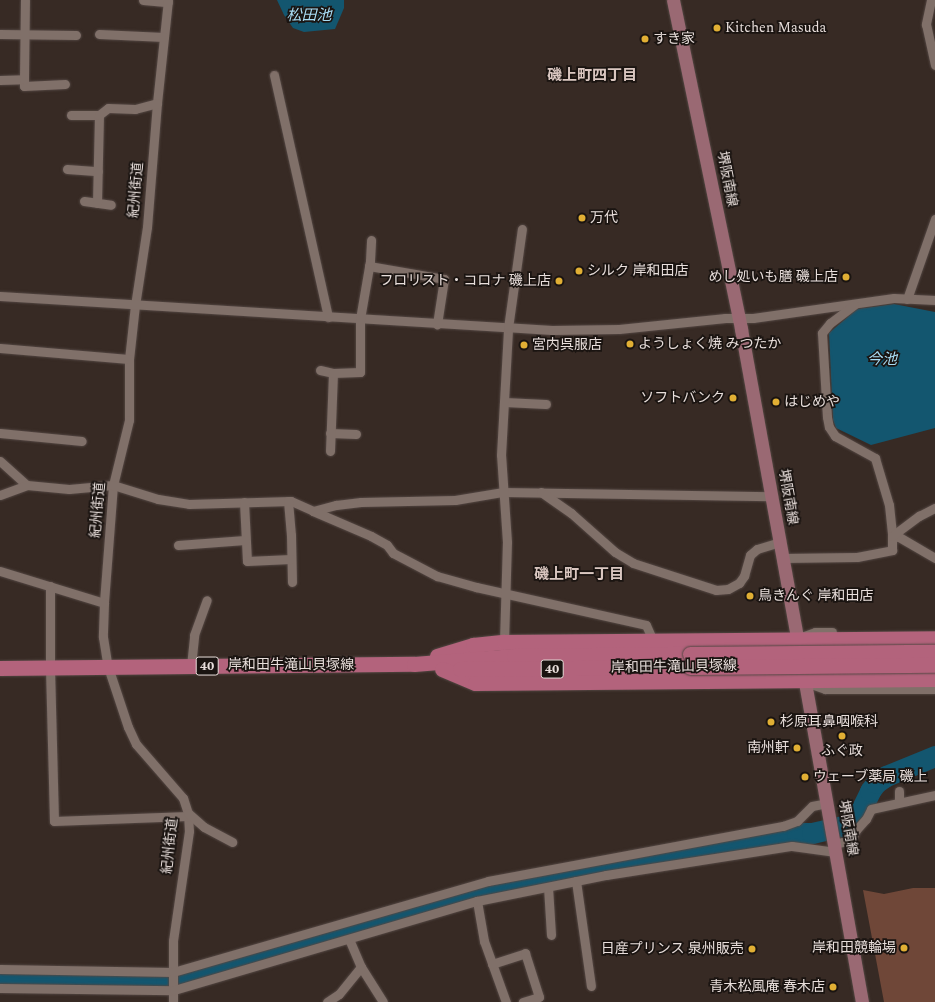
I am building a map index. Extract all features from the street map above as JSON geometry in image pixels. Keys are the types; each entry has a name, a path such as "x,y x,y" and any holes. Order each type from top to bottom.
{"main road":[{"name":"堺阪南線","path":"673,0 738,318 828,805 862,1002"},
{"path":"414,664 473,645 504,642 935,638"},
{"name":"岸和田牛滝山貝塚線","path":"414,664 442,669 935,652"},
{"name":"岸和田牛滝山貝塚線","path":"0,668 414,664 514,656 690,661 935,665"},
{"path":"442,669 475,683 935,679"}],"street":[{"path":"25,0 24,86 65,84"},
{"path":"143,0 168,1"},
{"path":"931,0 926,24 935,65"},
{"name":"紀州街道","path":"168,1 157,103 147,227 135,305 129,359 129,420 113,485 104,603 103,637 108,667 128,727 136,744 183,798 188,814 189,832 173,941 173,1002"},
{"path":"0,34 76,35"},
{"path":"99,34 164,37"},
{"path":"274,75 328,317"},
{"path":"0,80 24,79"},
{"path":"71,115 99,115 108,108 135,109 157,103"},
{"path":"97,203 99,115"},
{"path":"66,169 98,171"},
{"path":"84,201 112,205"},
{"path":"907,299 935,219"},
{"path":"504,642 507,542 501,455 508,328 522,229"},
{"path":"320,370 333,373 360,372 360,319 369,266 371,240"},
{"path":"369,266 444,279 437,324"},
{"path":"0,296 508,328 619,329 738,318 753,318 894,298 935,300"},
{"path":"782,558 857,557 892,550 889,505 875,458 836,436 829,427 826,417 822,333 830,323 855,304"},
{"path":"0,348 129,359"},
{"path":"330,450 333,373"},
{"path":"504,402 546,404"},
{"path":"0,433 82,441"},
{"path":"330,433 356,434"},
{"path":"0,460 27,485"},
{"path":"0,495 27,485 69,489 113,485 158,499 189,504 288,501 371,536 387,545 393,553 437,576 646,625 653,641"},
{"path":"313,511 336,505 361,502 455,500 503,492 771,496"},
{"path":"541,492 571,512 615,552 632,563 716,590 728,589 739,582 744,576 750,555 757,549 780,542"},
{"path":"288,501 292,582"},
{"path":"244,502 247,561 292,559"},
{"path":"892,536 919,516 935,508"},
{"path":"892,536 899,537 935,558"},
{"path":"178,545 245,540"},
{"path":"0,571 104,603"},
{"path":"50,586 50,668 54,821 188,814 204,827 232,842"},
{"path":"191,666 194,635 207,600"},
{"path":"797,639 815,632 935,632"},
{"path":"805,681 825,689 935,689"},
{"path":"899,791 900,802"},
{"path":"0,988 173,987 349,939 477,901 606,875 792,846 834,845 851,840 871,809 935,795"},
{"path":"0,969 173,973 488,881 783,826 797,821 812,806 828,805"},
{"path":"604,860 606,875"},
{"path":"576,881 591,986"},
{"path":"548,887 551,935"},
{"path":"477,901 484,941 506,1002"},
{"path":"349,939 361,967 379,1000"},
{"path":"492,964 525,953 539,997 523,1002"},
{"path":"327,1002 339,994 361,967"}],"shaded area":[{"name":"岸和田競輪場","path":"913,888 935,888 935,1002 884,1002 863,890 884,894"}],"water":[{"name":"松田池","path":"277,0 344,0 344,8 335,29 304,32 293,28 284,15"},
{"name":"今池","path":"894,304 935,312 935,428 871,445 836,428 833,420 829,333 857,309"}],"waterway":[{"path":"0,978 166,982 184,980 498,887 797,833 812,833 846,825 858,816 870,791 876,783 886,776 935,756"}],"place":[{"name":"Kitchen Masuda","path":"717,28"},
{"name":"すき家","path":"645,39"},
{"name":"万代","path":"582,218"},
{"name":"シルク 岸和田店","path":"579,271"},
{"name":"めし処いも膳 磯上店","path":"846,277"},
{"name":"フロリスト・コロナ 磯上店","path":"559,281"},
{"name":"ようしょく焼 みつたか","path":"630,344"},
{"name":"宮内呉服店","path":"524,345"},
{"name":"ソフトバンク","path":"733,398"},
{"name":"はじめや","path":"776,402"},
{"name":"鳥きんぐ 岸和田店","path":"750,596"},
{"name":"杉原耳鼻咽喉科","path":"771,722"},
{"name":"ふぐ政","path":"842,736"},
{"name":"南州軒","path":"797,748"},
{"name":"ウェーブ薬局 磯上","path":"805,777"},
{"name":"岸和田競輪場","path":"904,948"},
{"name":"日産プリンス 泉州販売","path":"752,949"},
{"name":"青木松風庵 春木店","path":"833,987"}],"district":[{"name":"磯上町四丁目","path":"592,76"},
{"name":"磯上町一丁目","path":"579,575"}]}
